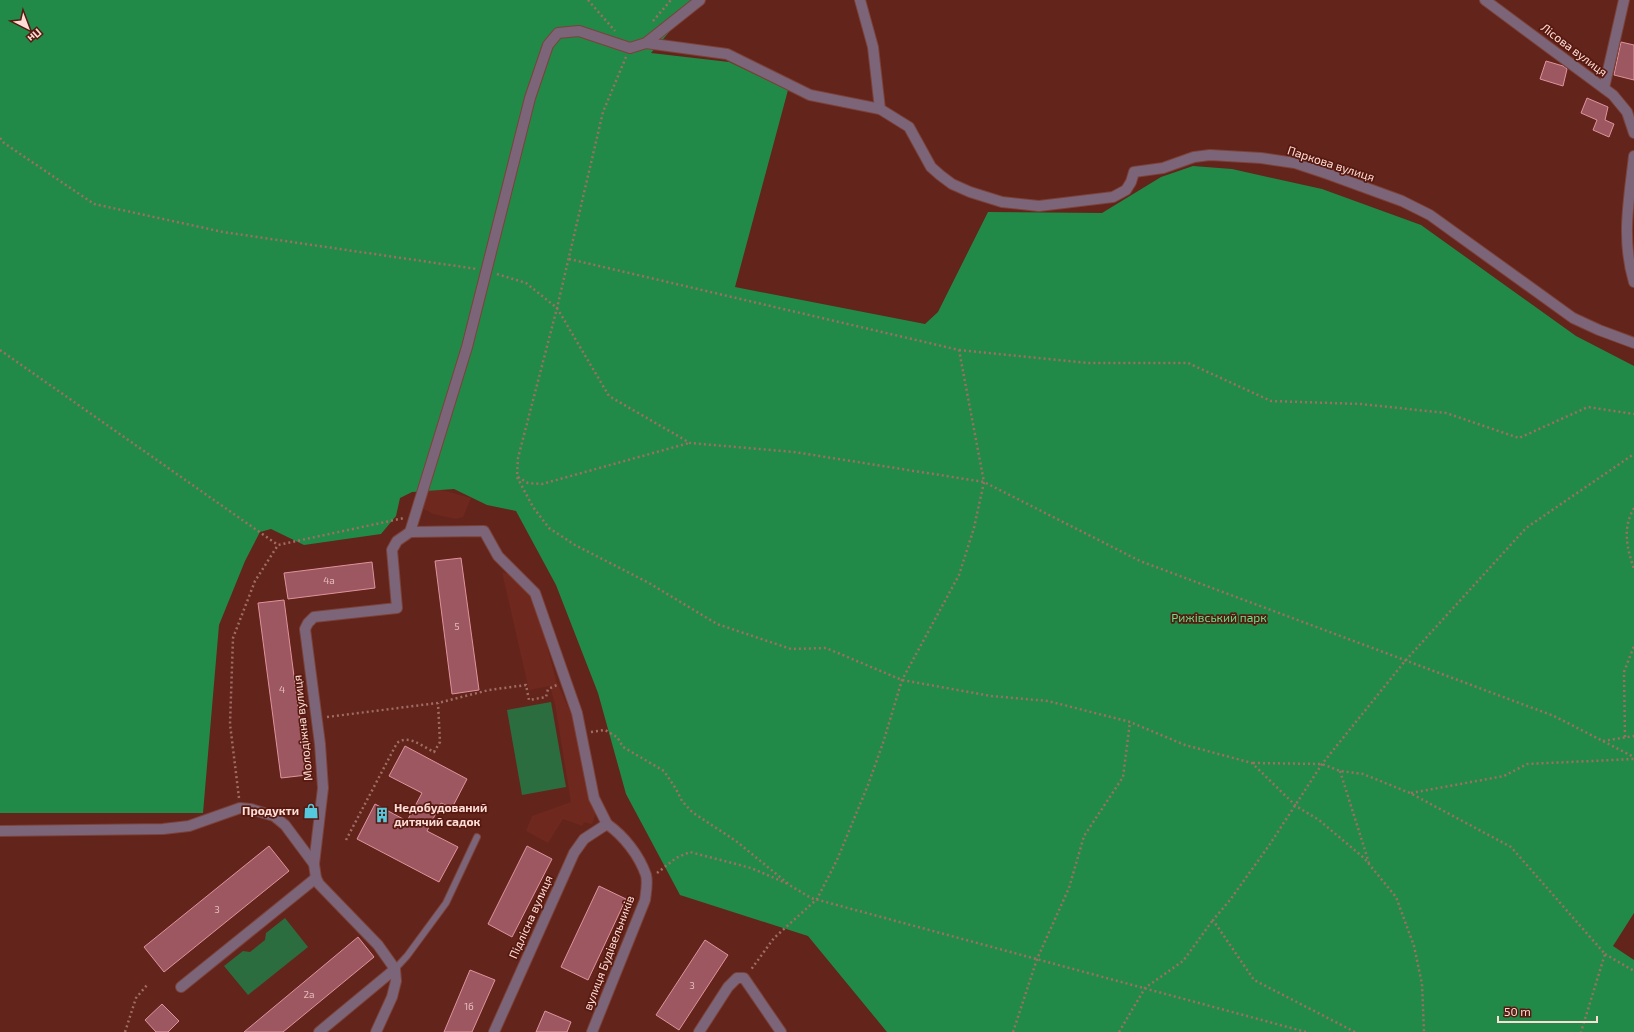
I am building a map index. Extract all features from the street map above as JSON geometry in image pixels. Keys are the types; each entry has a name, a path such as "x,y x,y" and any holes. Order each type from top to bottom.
{"street":[{"path":"606,824 594,798 580,731 567,682 554,652 535,593 498,556 484,531 410,532 467,347 530,98 548,45 558,34 579,31 630,48 646,43 700,0"},
{"path":"646,43 727,54 810,95 880,109 873,48 860,0"},
{"name":"Лісова вулиця","path":"1485,0 1604,88 1627,112 1634,133"},
{"path":"1604,88 1624,0"},
{"name":"Паркова вулиця","path":"880,109 909,127 931,167 952,184 996,200 1021,204 1039,206 1113,197 1126,190 1131,182 1134,172 1162,168 1194,157 1232,155 1295,163 1402,201 1430,215 1573,318 1599,330 1634,343"},
{"path":"1634,156 1626,227 1626,244 1634,282"},
{"name":"Молодіжна вулиця","path":"316,878 314,864 322,788 316,718 305,629 314,617 397,608 392,550 396,541 410,532"},
{"path":"0,831 163,829 189,826 240,808 251,809 274,816 285,825 314,864"},
{"name":"вулиця Будівельників","path":"592,1032 645,900 646,876 633,851 622,836 606,824"},
{"name":"Підлісна вулиця","path":"494,1032 574,853 584,839 606,824"},
{"path":"181,987 316,878 319,884 378,945 395,969 396,981 392,997 376,1032"},
{"path":"319,1032 395,969"},
{"path":"699,1032 728,987 740,978 781,1032"}],"lane":[{"path":"395,969 407,956 446,903 477,837"}],"path":[{"path":"588,0 630,48 603,112 557,308 518,458 517,477 533,507 548,528 575,545 648,583 717,624 791,649 826,648 902,680 991,696 1048,701 1130,722 1185,745 1252,763 1322,764 1340,770 1363,774 1410,793 1511,847 1605,954 1634,970"},
{"path":"0,138 4,143 94,204 223,232 486,271 526,283 557,308 609,396 690,443"},
{"path":"569,259 959,350 1089,363 1188,363 1271,401 1361,404 1446,413 1519,438 1588,407 1634,414"},
{"path":"0,350 278,545"},
{"path":"740,978 774,938 817,899 837,860 868,785 883,743 902,680 959,575 974,528 984,482 959,350"},
{"path":"517,477 528,483 542,484 690,443 794,452 984,482 1140,561 1554,716 1634,758"},
{"path":"1119,1032 1145,988 1183,961 1239,887 1296,806 1322,764 1405,661 1526,528 1634,454"},
{"path":"1634,508 1630,515 1626,543 1634,569"},
{"path":"240,808 230,724 233,638 255,581 278,545 415,515"},
{"path":"1625,737 1624,672 1634,646"},
{"path":"316,718 438,703 489,690 526,685 529,700 546,697 548,689"},
{"path":"346,840 397,743 402,740 408,740 434,752 440,742 438,703"},
{"path":"1013,1032 1037,959 1069,888 1084,836 1122,777 1130,722"},
{"path":"580,731 605,730 617,737 623,747 664,772 676,789 682,801 692,812 736,841 792,886"},
{"path":"1602,741 1634,736"},
{"path":"1410,793 1504,776 1527,764 1634,758"},
{"path":"1252,763 1296,806 1319,820 1364,858 1396,897 1414,946 1422,984 1424,1032"},
{"path":"1340,770 1370,865"},
{"path":"646,876 656,874 676,858 690,852 751,868 817,899 1306,1032"},
{"path":"1213,920 1254,980 1355,1032"},
{"path":"1581,1032 1605,954"},
{"path":"125,1032 136,998 147,986"}],"shaded area":[{"path":"466,370 442,490 471,498 463,517 456,519 433,514 422,508"},
{"path":"502,572 517,578 535,600 556,680 577,727 597,810 592,824 584,822 582,826 563,819 548,843 526,831 532,816 571,802 555,704 550,686 529,690"}],"green space":[{"name":"Рижівський парк","path":"0,0 697,0 651,53 729,62 788,90 735,287 925,324 938,312 988,212 1102,213 1161,177 1193,166 1232,169 1322,189 1421,225 1576,336 1634,366 1634,913 1613,946 1634,960 1634,1032 887,1032 808,936 680,895 626,794 598,693 556,585 516,511 487,505 454,489 412,492 400,498 396,516 381,534 304,545 271,529 260,532 245,561 219,625 203,813 0,813"},
{"path":"551,702 566,787 522,795 507,710"},
{"path":"285,918 308,947 248,995 224,966 243,951 250,952 265,940 266,933"}],"building":[{"path":"1621,42 1634,45 1634,80 1614,75"},
{"path":"1546,61 1563,66 1567,69 1563,86 1540,79"},
{"path":"1587,98 1608,107 1605,120 1614,124 1609,137 1593,130 1597,120 1581,113"},
{"path":"461,558 479,690 452,694 435,561"},
{"path":"372,562 375,588 288,599 284,573"},
{"path":"284,600 307,775 281,778 258,603"},
{"name":"Недобудований дитячий садок","path":"405,746 467,779 452,808 441,803 427,831 458,847 439,882 357,839 375,804 407,821 422,793 389,776"},
{"path":"269,846 289,871 164,972 144,947"},
{"path":"527,846 552,859 512,937 488,924"},
{"path":"599,886 626,899 588,980 561,967"},
{"path":"358,937 374,957 283,1032 244,1032"},
{"path":"705,940 728,955 679,1030 656,1015"},
{"path":"470,970 495,980 472,1032 444,1032"},
{"path":"162,1004 179,1021 168,1032 156,1032 145,1020"},
{"path":"545,1011 571,1022 567,1032 536,1032"}],"place":[{"name":"Продукти","path":"311,811"},
{"name":"Недобудований дитячий садок","path":"382,815"}]}
